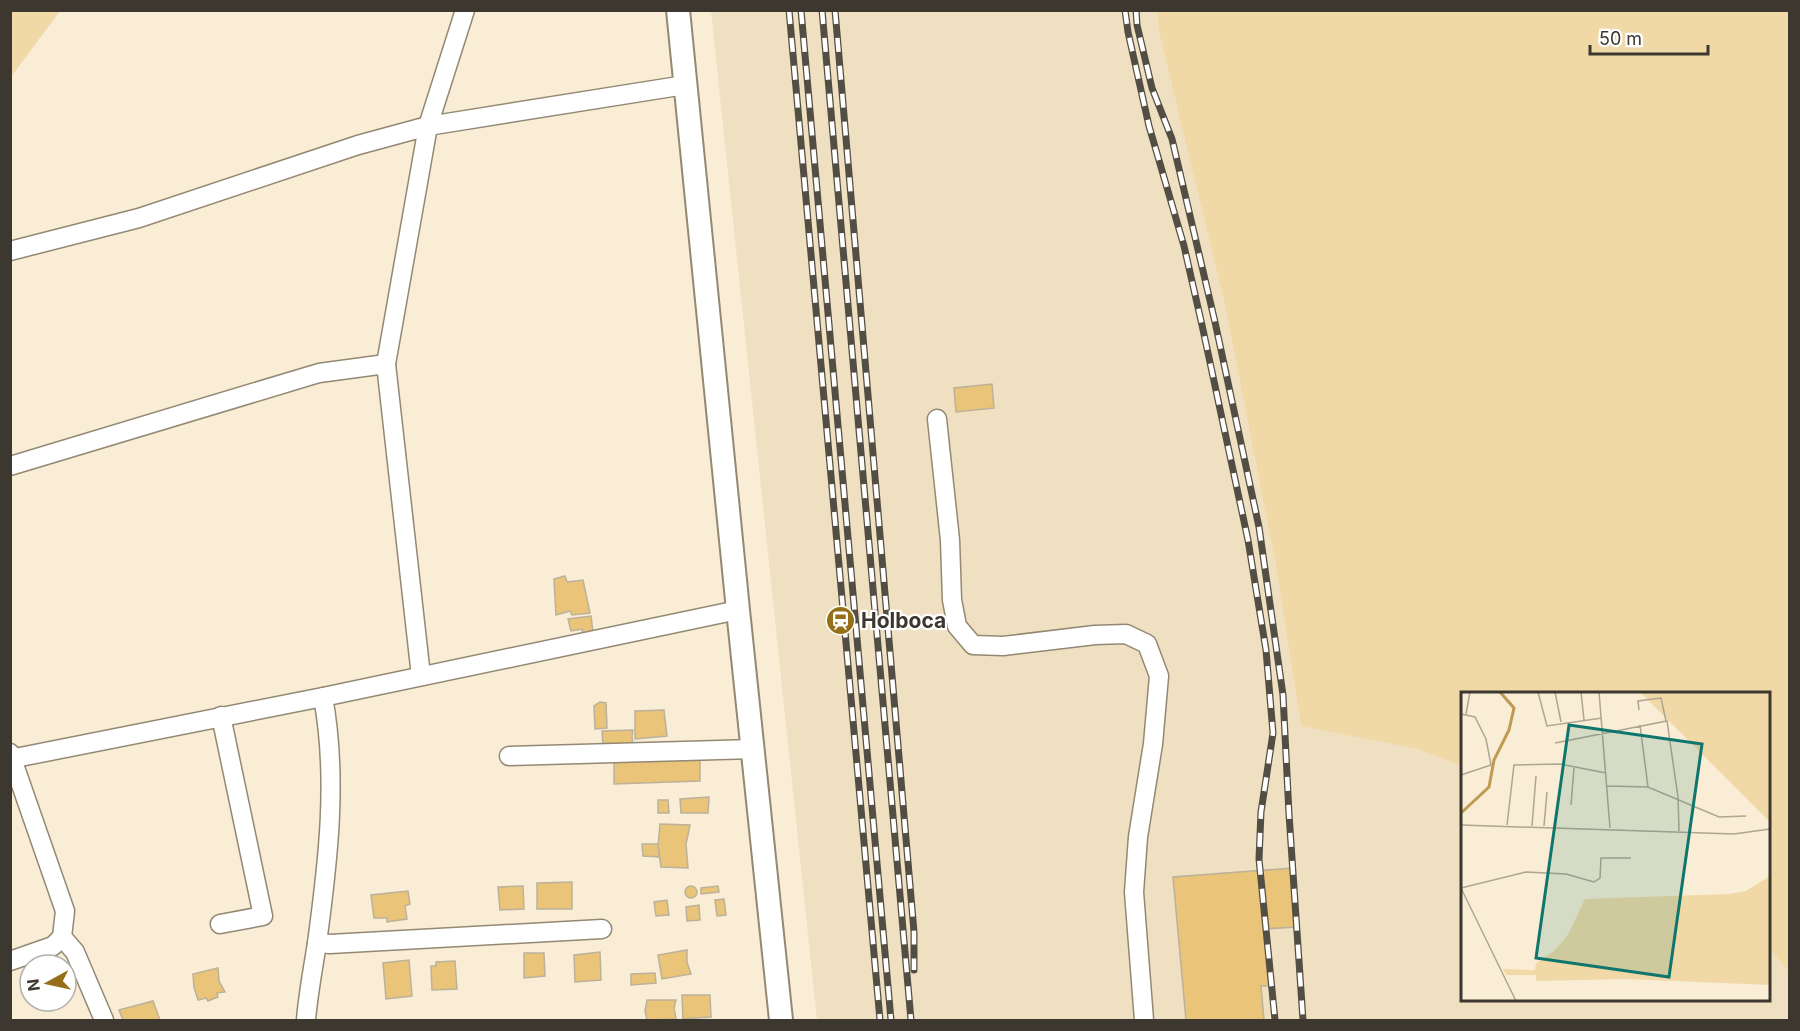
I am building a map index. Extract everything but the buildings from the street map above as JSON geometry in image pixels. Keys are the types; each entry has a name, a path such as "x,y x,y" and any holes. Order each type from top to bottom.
{"main road":[{"path":"678,10 782,1020"}],"street":[{"path":"421,675 386,364 428,126 465,10"},
{"path":"10,251 139,218 358,145 428,126 685,85"},
{"path":"10,466 319,373 386,364"},
{"path":"938,419 950,540 952,600 957,626 973,645 1003,646 1095,634 1126,634 1147,644 1159,676 1153,744 1138,837 1134,892 1144,1020"},
{"path":"10,961 53,946 62,936 65,911 11,757 323,697 738,610"},
{"path":"306,1020 329,840 332,783 323,697"},
{"path":"220,924 263,916 221,716"},
{"path":"509,756 754,749"},
{"path":"317,943 602,929"},
{"path":"62,936 75,952 104,1020"}],"shaded area":[{"path":"10,11 60,11 11,77"},
{"path":"711,11 1157,11 1159,32 1225,306 1276,567 1301,725 1417,749 1461,766 1461,1001 1770,1001 1770,949 1789,972 1789,1020 817,1020"},
{"path":"1157,11 1789,11 1789,972 1770,949 1770,692 1461,692 1461,766 1417,749 1301,726 1276,567 1225,306 1159,32"}],"railway":[{"path":"789,10 880,1020"},
{"path":"801,10 891,1020"},
{"path":"822,10 911,1020"},
{"path":"835,10 914,932 914,970"},
{"path":"1125,10 1149,126 1184,246 1202,325 1248,540 1266,650 1273,733 1261,812 1259,859 1275,1020"},
{"path":"1136,10 1137,25 1152,88 1172,139 1215,322 1259,527 1283,695 1303,1020"}],"place":[{"name":"Holboca","path":"840,621"}]}
